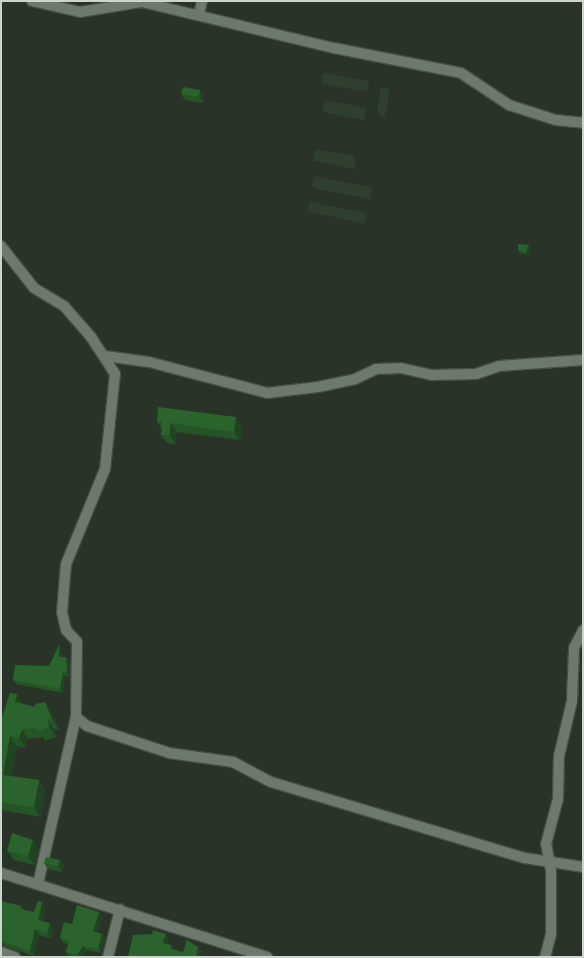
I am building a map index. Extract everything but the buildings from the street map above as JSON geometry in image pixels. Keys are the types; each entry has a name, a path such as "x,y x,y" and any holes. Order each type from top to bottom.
{"street":[{"path":"32,1 60,10 80,12 142,2 344,50 461,73 500,101 556,120 583,123"},
{"path":"199,16 202,1"},
{"path":"1,246 34,288 64,306 105,356 115,374 105,469 66,564 62,612 66,630 77,642 76,717 38,884"},
{"path":"105,356 149,362 267,392 318,387 355,379 376,369 401,368 432,375 476,374 499,366 583,360"},
{"path":"545,957 551,934 549,862 546,844 558,799 560,756 572,701 571,670 574,648 583,630"},
{"path":"76,717 87,726 169,753 233,762 271,782 525,858 583,867"},
{"path":"1,873 143,916 263,956"},
{"path":"108,957 120,909"},
{"path":"1,952 15,957"}],"shaded area":[{"path":"323,73 369,81 367,92 321,84"},
{"path":"381,87 390,89 385,118 380,117 377,109"},
{"path":"325,100 366,108 364,120 322,112"},
{"path":"315,149 355,156 355,169 313,161"},
{"path":"314,176 372,187 370,199 317,189 312,186"},
{"path":"310,202 366,213 364,223 308,212"}]}
